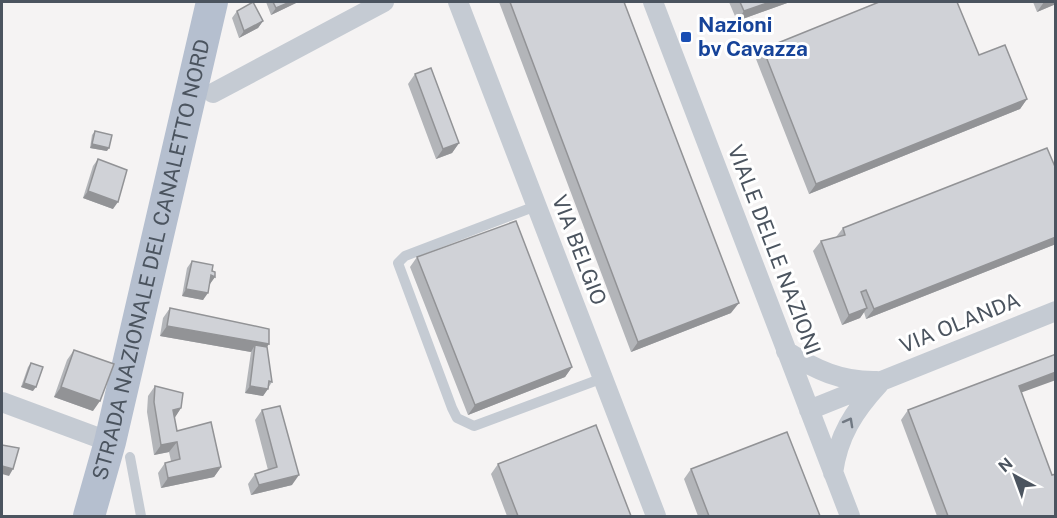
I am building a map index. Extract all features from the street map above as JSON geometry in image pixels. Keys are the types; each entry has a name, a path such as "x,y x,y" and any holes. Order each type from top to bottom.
{"main road":[{"name":"STRADA NAZIONALE DEL CANALETTO NORD","path":"89,516 120,449 212,2"}],"street":[{"path":"213,93 384,2"},
{"name":"VIA BELGIO","path":"458,2 656,516"},
{"name":"VIALE DELLE NAZIONI","path":"653,2 850,516"},
{"name":"VIA OLANDA","path":"809,410 1056,311"},
{"name":"VIA OLANDA","path":"786,351 822,373 841,378 882,381"},
{"name":"VIA OLANDA","path":"833,473 835,456 852,415 882,381"},
{"path":"2,402 120,449"}],"lane":[{"path":"537,206 405,256 398,263 448,398 457,418 474,426 603,378"},
{"path":"120,449 141,516"}],"building":[{"path":"253,2 263,21 244,31 237,11"},
{"path":"273,2 290,2 276,8"},
{"path":"510,2 624,2 739,303 638,342"},
{"path":"740,2 770,2 744,11"},
{"path":"879,2 957,2 979,55 1005,45 1027,99 816,184 763,49"},
{"path":"431,68 459,143 443,149 415,74"},
{"path":"95,131 112,135 109,148 92,144"},
{"path":"1047,148 1056,169 1056,237 874,309 866,290 861,292 867,308 849,315 821,241 845,235 843,228"},
{"path":"98,159 127,170 118,202 88,191"},
{"path":"516,221 572,367 475,405 417,257"},
{"path":"192,261 213,265 212,271 215,272 215,277 211,275 208,293 186,289"},
{"path":"170,308 269,329 269,344 167,326"},
{"path":"255,345 267,347 272,382 269,381 268,389 250,386"},
{"path":"74,350 114,364 100,401 61,387"},
{"path":"1056,354 1056,372 1019,386 1052,475 1056,474 1056,516 948,516 908,410"},
{"path":"31,363 43,367 36,387 24,383"},
{"path":"155,386 183,393 181,408 173,410 177,431 211,422 221,467 168,478 165,463 180,459 177,442 161,445 154,402"},
{"path":"280,406 299,475 259,485 255,474 277,467 262,410"},
{"path":"596,425 631,516 518,516 498,464"},
{"path":"787,432 820,516 709,516 691,469"},
{"path":"2,445 19,448 13,469 2,466"}],"place":[{"name":"Nazioni bv Cavazza","path":"686,37"}]}
